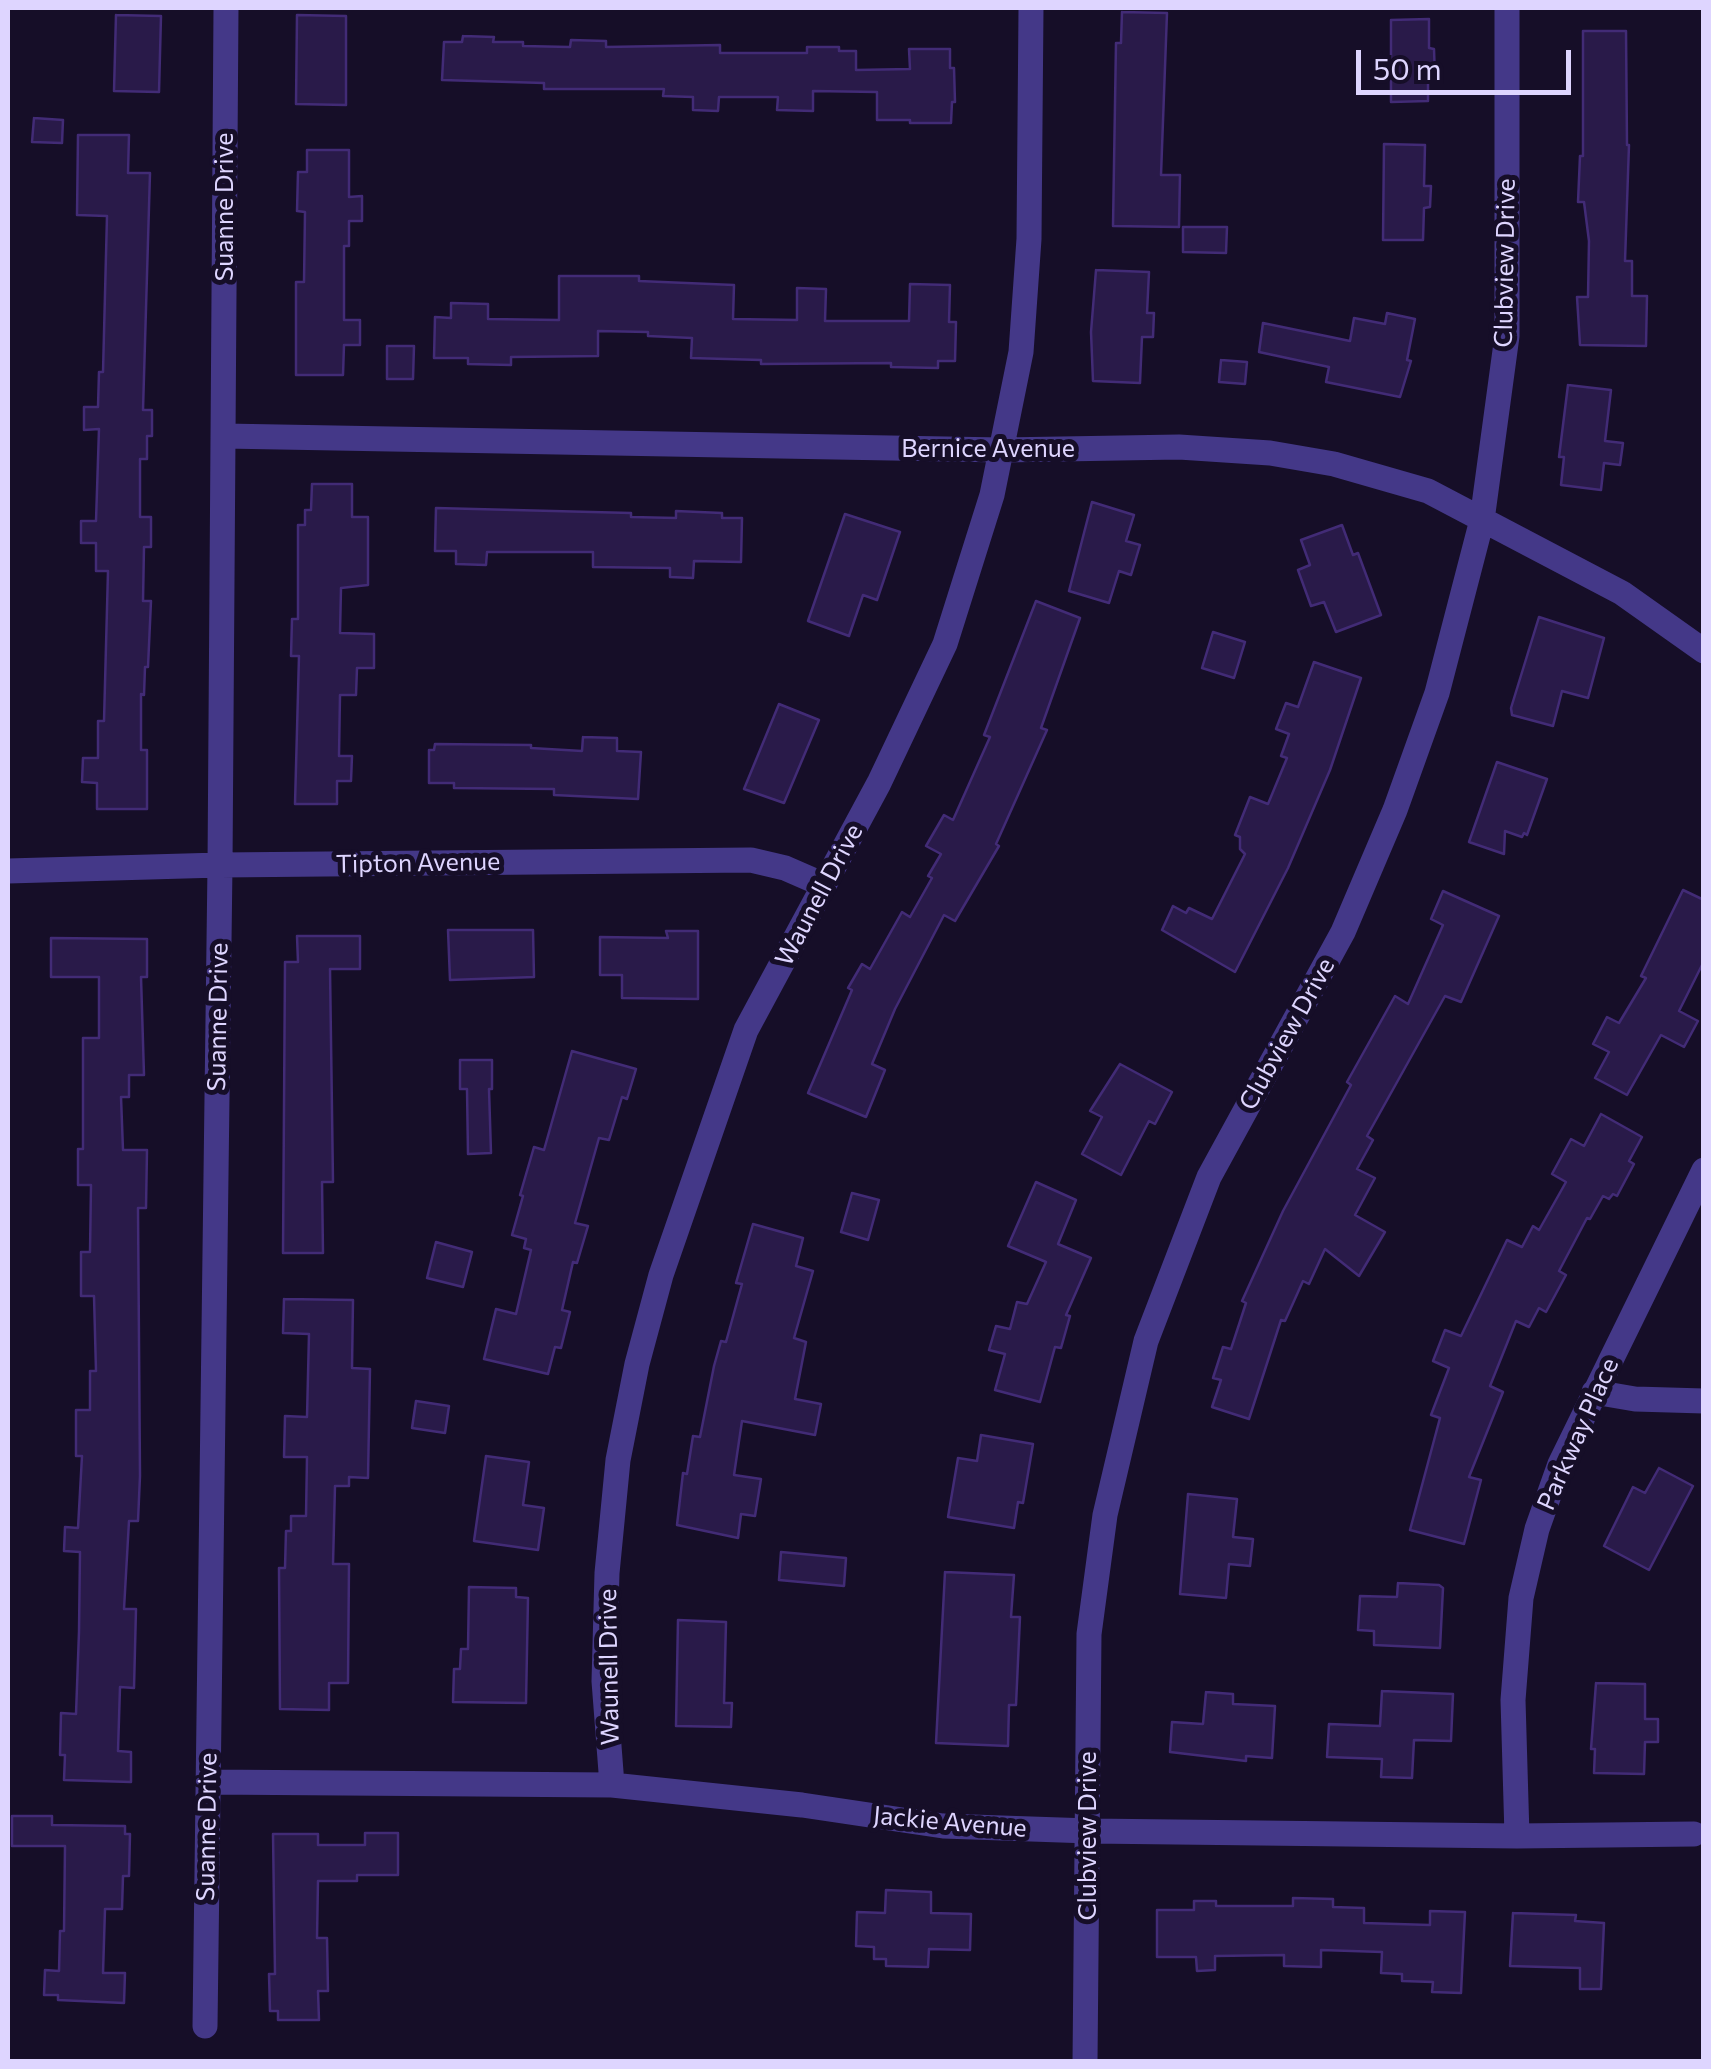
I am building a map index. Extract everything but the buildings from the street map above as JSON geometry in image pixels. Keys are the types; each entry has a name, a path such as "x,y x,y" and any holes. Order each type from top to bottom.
{"street":[{"name":"Suanne Drive","path":"205,2026 226,8"},
{"name":"Waunell Drive","path":"612,1785 604,1680 607,1573 618,1460 661,1275 746,1030 879,783 945,644 974,560 1002,450 1021,352 1028,258 1031,8"},
{"name":"Clubview Drive","path":"1085,2062 1089,1634 1105,1515 1146,1341 1209,1177 1343,932 1396,810 1438,693 1482,520 1506,336 1507,8"},
{"name":"Bernice Avenue","path":"224,436 1002,450 1179,447 1270,453 1334,464 1428,492 1622,594 1704,651"},
{"name":"Tipton Avenue","path":"8,871 752,860 785,868 824,885"},
{"name":"Parkway Place","path":"1518,1836 1513,1700 1521,1598 1537,1529 1554,1480 1594,1392 1704,1170"},
{"path":"1594,1392 1636,1399 1704,1401"},
{"name":"Jackie Avenue","path":"208,1782 612,1785 802,1805 942,1826 1518,1836 1694,1834"}]}
